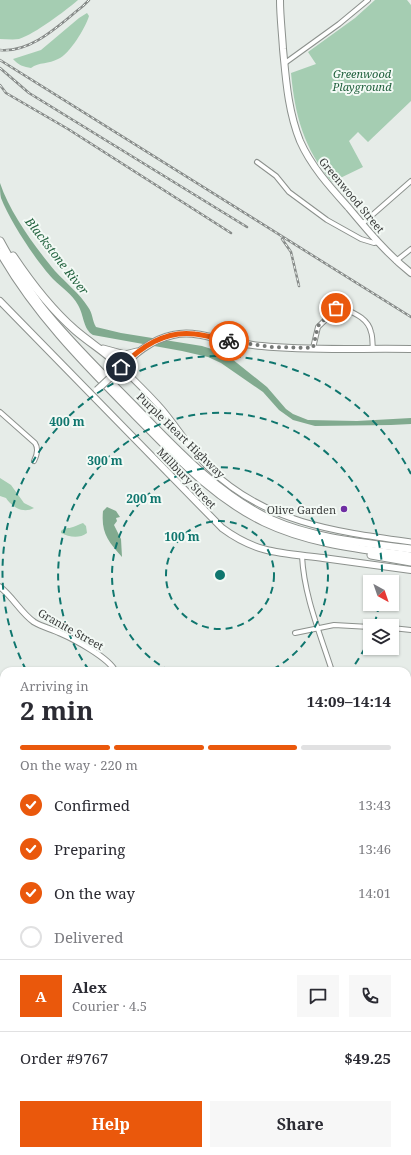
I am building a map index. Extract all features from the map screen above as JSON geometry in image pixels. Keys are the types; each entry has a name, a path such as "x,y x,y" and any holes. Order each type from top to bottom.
{"highway":[{"path":"0,236 52,308 76,331 121,367"},
{"name":"Purple Heart Highway","path":"0,241 29,289 64,333 192,464 218,486 255,511 272,520 297,529 310,533 411,549"},
{"name":"Purple Heart Highway","path":"0,252 25,292 58,334 92,371 195,475 225,499 244,512 266,523 290,532 327,542 411,556"},
{"path":"97,347 120,354 129,355 137,352"},
{"path":"327,542 372,555 411,562"}],"main road":[{"name":"Greenwood Street","path":"280,0 285,63 291,111 301,142 311,161 362,224 396,261 411,273"},
{"name":"Millbury Street","path":"0,301 222,528 241,541 275,553 411,570"},
{"path":"92,395 137,352 156,340 181,333 200,334 252,345 272,347 411,349"}],"street":[{"path":"285,63 339,24 368,0"},
{"path":"257,162 276,176 289,192 327,220 358,238 378,242"},
{"path":"362,224 411,181"},
{"path":"396,261 411,249"},
{"path":"313,348 318,326 344,302"},
{"path":"339,306 368,323 373,348"},
{"path":"121,367 152,397 208,468 238,492 270,510 291,518 334,530 411,542"},
{"path":"0,412 35,443 38,452 34,461"},
{"path":"302,556 307,592 331,667"},
{"name":"Granite Street","path":"0,587 8,593 32,621 74,640 105,660 113,667"},
{"path":"295,633 334,625 363,627"},
{"path":"399,629 411,630"}],"green space":[{"path":"0,0 78,0 58,16 26,36 19,39 0,39"},
{"name":"Greenwood Playground","path":"375,0 407,0 411,5 411,101 368,142 358,132 349,141 363,167 332,182 314,157 302,131 295,104 291,73 316,64 308,52 355,18"},
{"path":"87,13 89,16 87,21 72,47 55,61 31,68 17,63 13,59 41,50"},
{"path":"0,478 11,485 24,503 34,508 30,510 18,509 6,498 0,496"},
{"path":"83,523 86,526 87,533 84,535 74,537 61,533 64,529"}],"shaded area":[{"path":"0,183 10,206 24,229 55,271 85,302 91,312 96,327 121,333 202,346 218,351 232,359 267,387 286,409 293,414 308,420 357,421 411,418 411,424 315,426 293,420 279,410 263,392 221,363 208,357 93,335 85,326 76,301 53,279 31,252 5,207 1,198"},
{"path":"107,507 116,511 120,517 116,518 117,521 114,525 121,539 122,557 109,541 104,531 103,511"}],"railway":[{"path":"0,50 12,50 23,47 45,36 89,0"},
{"path":"0,60 411,317"},
{"path":"0,68 29,93 247,227"},
{"path":"0,85 6,93 68,129 231,233"},
{"path":"282,239 291,252 299,286"}],"way so far":[{"path":"229,341 272,347 313,348 318,326 336,308"}],"place":[{"name":"Olive Garden","path":"344,509"}],"route":[{"path":"121,367 143,348 156,340 168,336 181,333 193,333 229,341"}],"water label":[{"name":"Blackstone River","path":"57,256"}]}
